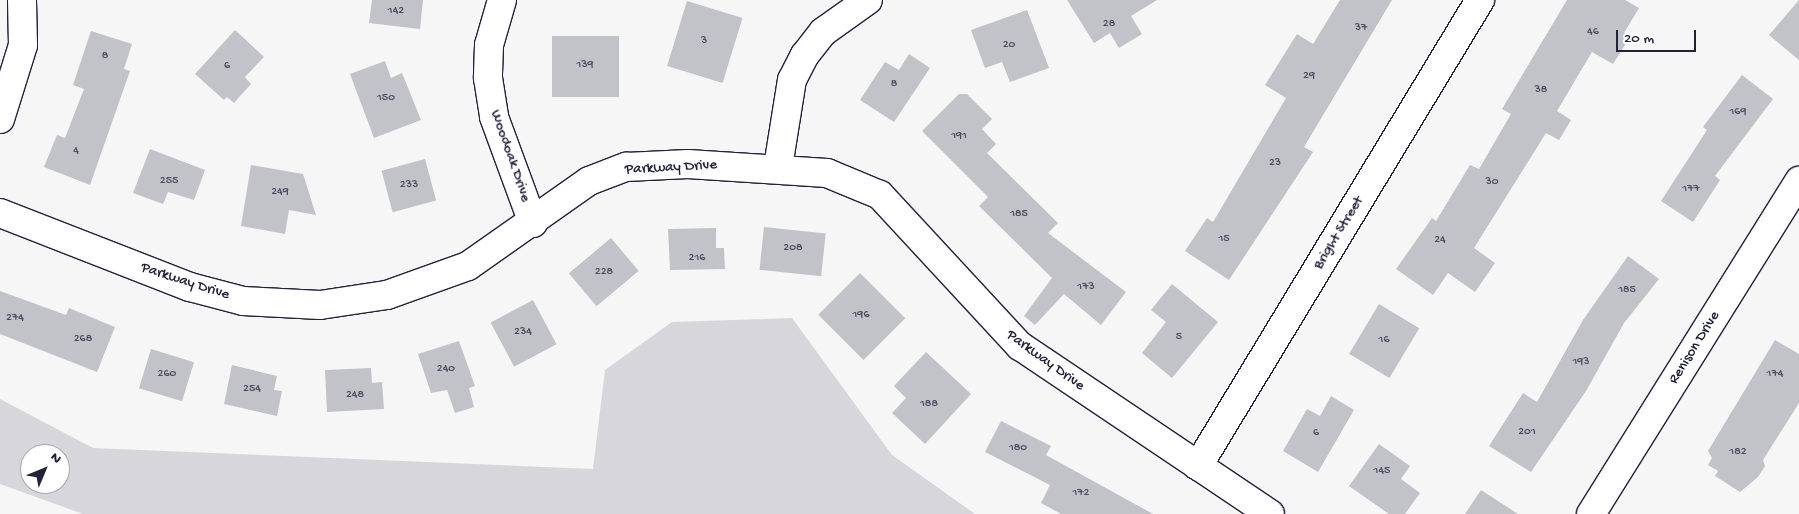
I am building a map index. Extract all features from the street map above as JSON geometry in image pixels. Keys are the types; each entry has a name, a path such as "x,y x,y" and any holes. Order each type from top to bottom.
{"street":[{"path":"0,119 23,44 22,0"},
{"name":"Woodoak Drive","path":"502,0 489,45 488,78 494,117 533,223"},
{"path":"778,167 792,80 805,55 823,32 868,0"},
{"name":"Bright Street","path":"1198,466 1480,0"},
{"name":"Parkway Drive","path":"0,213 190,287 243,301 320,305 387,295 468,266 533,223 589,181 626,167 778,167 827,172 880,195 1020,346 1270,514"},
{"name":"Renison Drive","path":"1591,514 1799,181"}],"shaded area":[{"path":"792,318 892,455 975,514 83,514 28,494 70,494 70,444 20,444 20,491 0,484 0,399 93,448 593,469 605,370 672,322"}],"building":[{"path":"372,0 423,0 420,29 369,23"},
{"path":"1067,0 1157,0 1131,16 1142,34 1119,48 1110,33 1094,43"},
{"path":"1340,0 1392,0 1304,147 1313,152 1229,280 1185,251 1207,218 1213,222 1286,98 1265,85 1297,34 1313,44"},
{"path":"1567,0 1625,0 1639,8 1624,33 1630,37 1613,64 1592,52 1557,111 1571,120 1559,140 1546,133 1474,248 1495,263 1475,292 1448,273 1433,295 1396,269 1432,218 1436,221 1470,165 1479,169 1511,114 1502,109"},
{"path":"1799,0 1799,60 1769,35"},
{"path":"687,1 742,18 723,83 667,66"},
{"path":"1027,10 1049,68 1010,82 1002,62 985,68 971,30"},
{"path":"235,30 264,57 245,77 251,84 234,103 227,97 224,100 195,74"},
{"path":"91,31 132,44 124,69 130,71 90,185 44,167 57,135 65,138 84,89 73,85"},
{"path":"552,36 619,36 619,97 552,97"},
{"path":"909,54 930,68 894,122 860,100 885,62 899,70"},
{"path":"385,61 391,78 402,73 421,120 374,138 350,74"},
{"path":"1742,75 1773,99 1715,176 1720,180 1693,222 1661,201 1707,130 1703,127"},
{"path":"959,94 967,94 992,119 982,129 996,144 987,153 1058,223 1048,233 1126,292 1101,325 1064,294 1035,325 1024,316 1052,278 979,206 988,197 922,131"},
{"path":"150,149 205,170 194,200 168,192 163,204 133,193"},
{"path":"425,159 436,201 393,212 382,171"},
{"path":"251,165 303,174 316,215 289,210 285,234 241,226"},
{"path":"764,227 826,233 821,276 760,270"},
{"path":"716,228 716,248 724,248 725,269 670,270 668,229"},
{"path":"611,238 639,271 597,306 569,273"},
{"path":"1628,256 1659,279 1624,323 1586,391 1531,472 1489,446 1523,393 1537,402 1583,320"},
{"path":"860,273 905,318 864,360 818,315"},
{"path":"1172,284 1218,322 1172,378 1142,353 1166,322 1151,310"},
{"path":"0,291 66,315 69,308 115,327 97,372 0,334"},
{"path":"533,300 556,344 514,367 491,323"},
{"path":"1379,304 1419,328 1389,378 1349,354"},
{"path":"1775,340 1799,354 1799,403 1763,460 1765,466 1758,477 1740,492 1715,476 1718,471 1708,465 1712,458 1708,451"},
{"path":"459,341 475,386 469,388 474,407 455,413 447,390 431,393 418,354"},
{"path":"151,349 194,362 182,401 139,388"},
{"path":"926,352 971,394 925,444 892,413 906,398 894,386"},
{"path":"232,365 277,376 274,390 282,391 277,416 224,404"},
{"path":"371,368 372,383 382,382 384,409 327,412 325,370"},
{"path":"1331,396 1354,410 1318,472 1283,451 1307,409 1320,416"},
{"path":"1001,421 1051,446 1046,455 1153,514 1061,514 1041,503 1050,485 985,452"},
{"path":"1379,444 1410,466 1401,479 1420,493 1405,514 1389,514 1349,486"},
{"path":"1481,490 1518,514 1465,514"}]}
